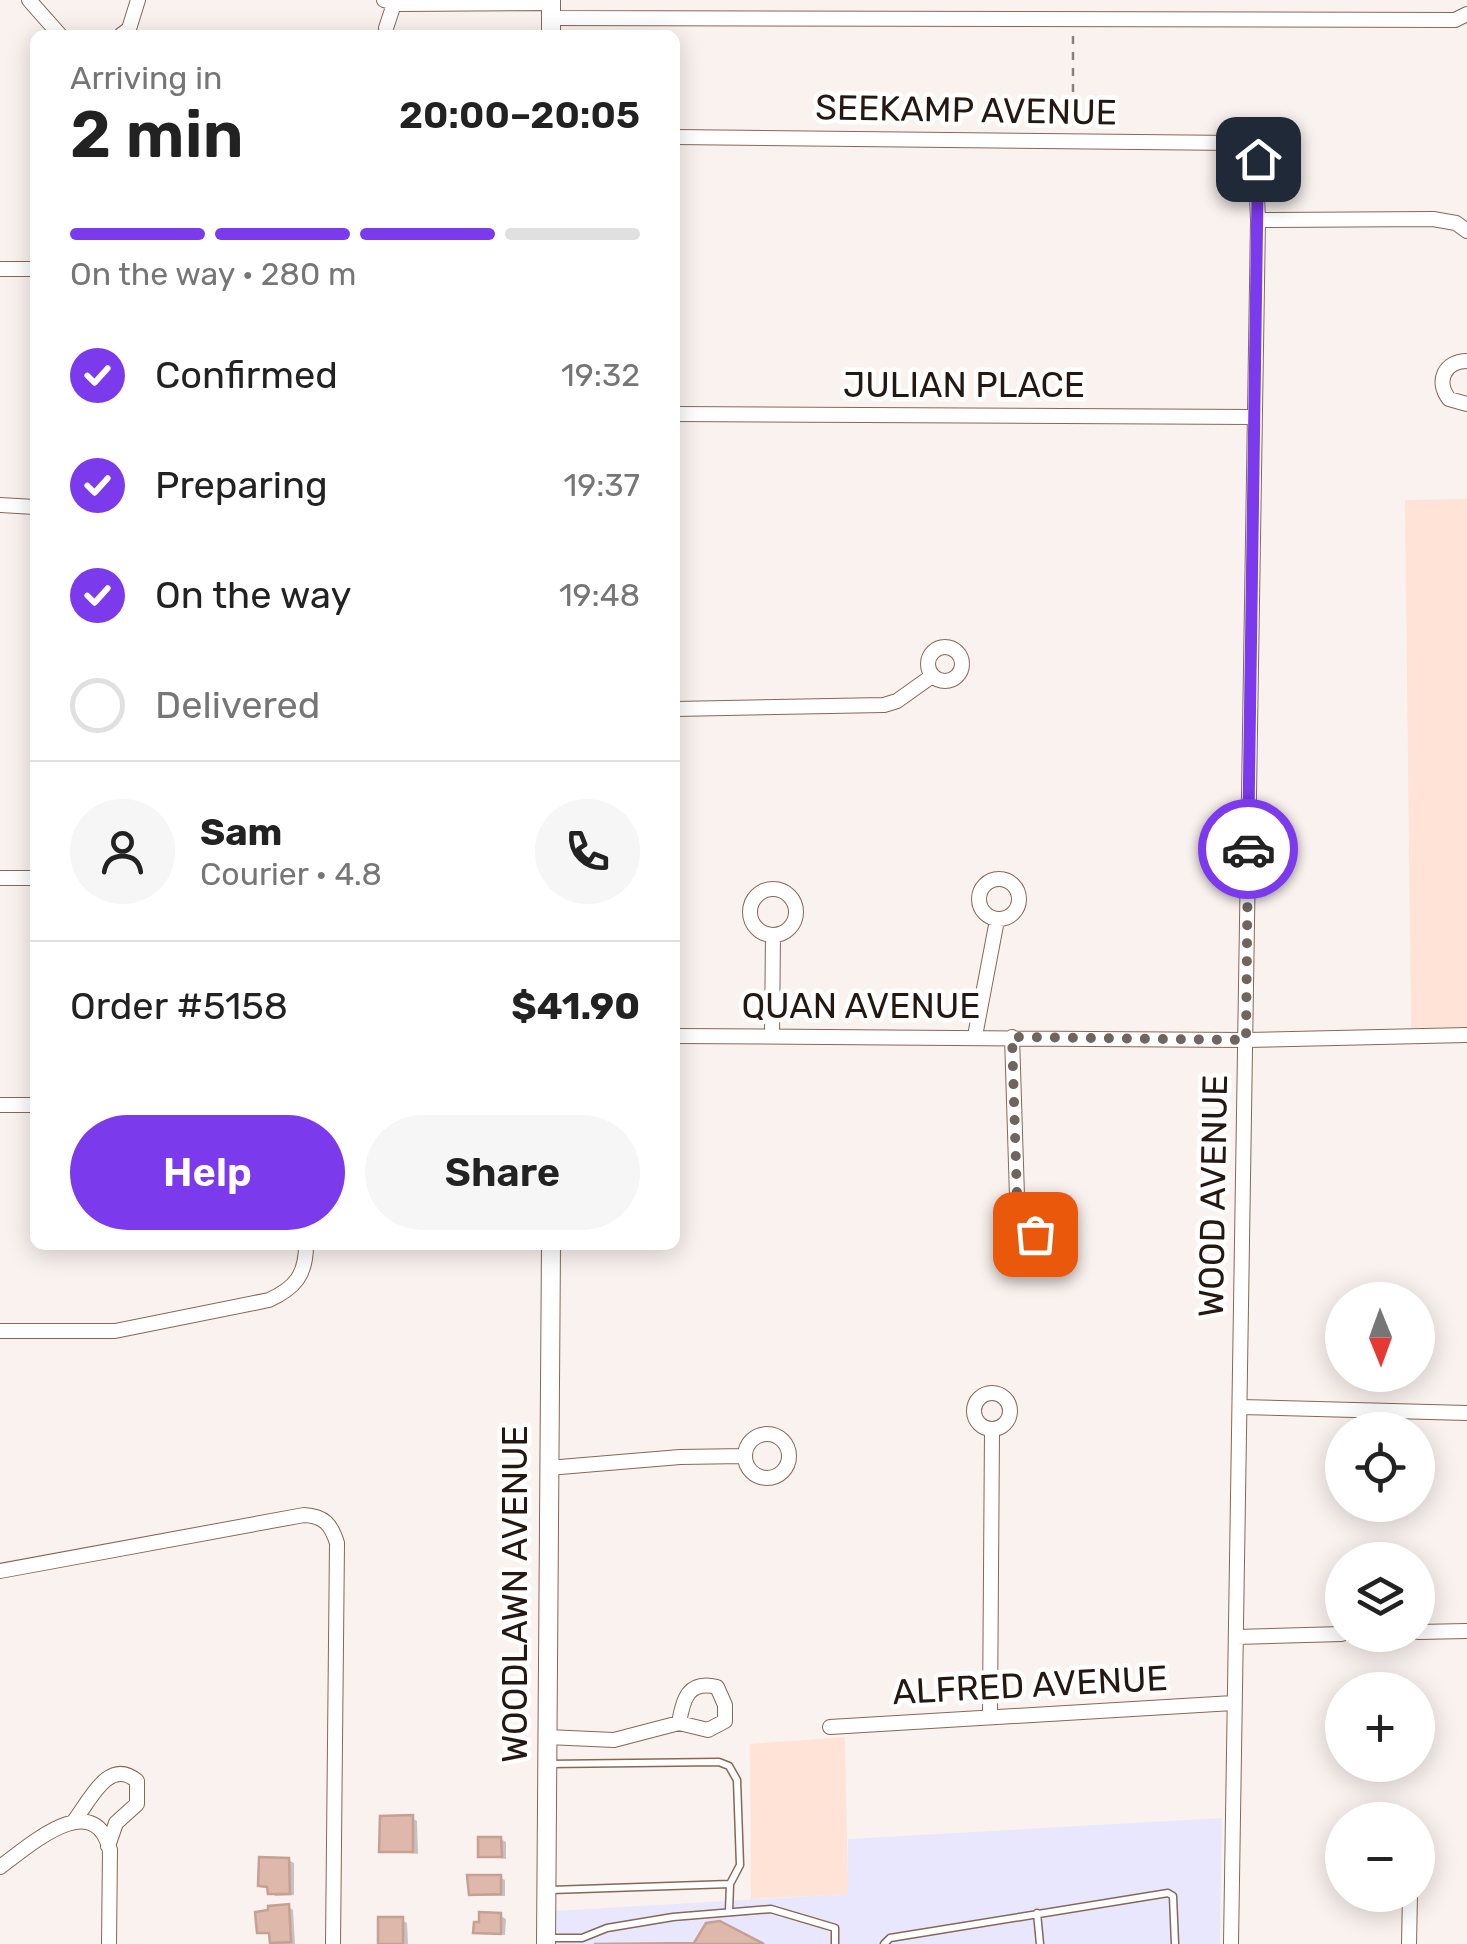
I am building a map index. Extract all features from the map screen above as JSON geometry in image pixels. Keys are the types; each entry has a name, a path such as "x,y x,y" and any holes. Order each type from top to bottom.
{"street":[{"path":"29,0 56,30"},
{"path":"127,30 138,0"},
{"path":"386,28 389,2 551,14 1455,20 1467,15"},
{"name":"SEEKAMP AVENUE","path":"680,137 1236,143 1255,149"},
{"name":"WOOD AVENUE","path":"1231,1944 1258,220 1255,149"},
{"path":"1258,220 1434,219 1456,223 1467,231"},
{"path":"0,269 30,270"},
{"path":"1467,361 1449,366 1442,378 1449,399 1467,404"},
{"name":"JULIAN PLACE","path":"680,414 1254,417"},
{"path":"0,505 30,507"},
{"path":"680,708 884,704 898,700 932,676"},
{"path":"0,878 30,878"},
{"path":"975,1036 996,920"},
{"path":"772,1036 773,935"},
{"name":"QUAN AVENUE","path":"680,1036 1246,1040 1467,1036"},
{"path":"1012,1037 1018,1228"},
{"path":"0,1104 30,1105"},
{"path":"0,1330 115,1330 269,1300 292,1289 302,1274 305,1250"},
{"name":"WOODLAWN AVENUE","path":"546,1941 551,1250"},
{"path":"1240,1407 1467,1413"},
{"path":"990,1715 992,1430"},
{"path":"548,1468 745,1456"},
{"path":"0,1571 304,1514 317,1516 332,1526 337,1543 333,1944"},
{"path":"1435,1631 1467,1630"},
{"path":"1236,1637 1325,1634"},
{"name":"ALFRED AVENUE","path":"830,1727 1233,1703"},
{"path":"547,1736 614,1740 679,1723"},
{"path":"74,1821 103,1780 118,1773 137,1781 137,1804 116,1823 108,1846 109,1944"},
{"path":"0,1867 58,1827 74,1821 97,1827 108,1846"},
{"path":"1409,1944 1410,1912"}],"lane":[{"path":"547,1764 718,1762 729,1766 736,1780 740,1866 730,1884 729,1912"},
{"path":"546,1890 730,1884"},
{"path":"884,1944 890,1938 1168,1893 1173,1896 1175,1944"},
{"path":"546,1941 582,1938 608,1928 673,1917 771,1909 835,1928 835,1944"},
{"path":"1037,1913 1040,1944"}],"path":[{"path":"1073,19 1073,142"}],"shaded area":[{"path":"1467,499 1467,1027 1411,1028 1405,500"},
{"path":"845,1737 848,1894 751,1899 750,1744"},
{"path":"1222,1818 1220,1944 555,1944 554,1911 847,1894 848,1839"}],"building":[{"path":"413,1815 413,1852 379,1852 380,1816"},
{"path":"478,1837 501,1837 502,1857 478,1857"},
{"path":"259,1857 289,1858 290,1894 268,1894 267,1887 258,1886"},
{"path":"467,1875 501,1875 501,1894 469,1895"},
{"path":"289,1904 291,1942 270,1943 269,1933 257,1933 255,1912"},
{"path":"479,1912 501,1913 501,1934 473,1933"},
{"path":"378,1917 403,1917 403,1944 378,1944"},
{"path":"720,1921 764,1944 594,1944 694,1943 706,1923"}],"way so far":[{"path":"1035,1234 1018,1228 1012,1037 1246,1040 1248,849"}],"route":[{"path":"1248,849 1258,159"}]}
